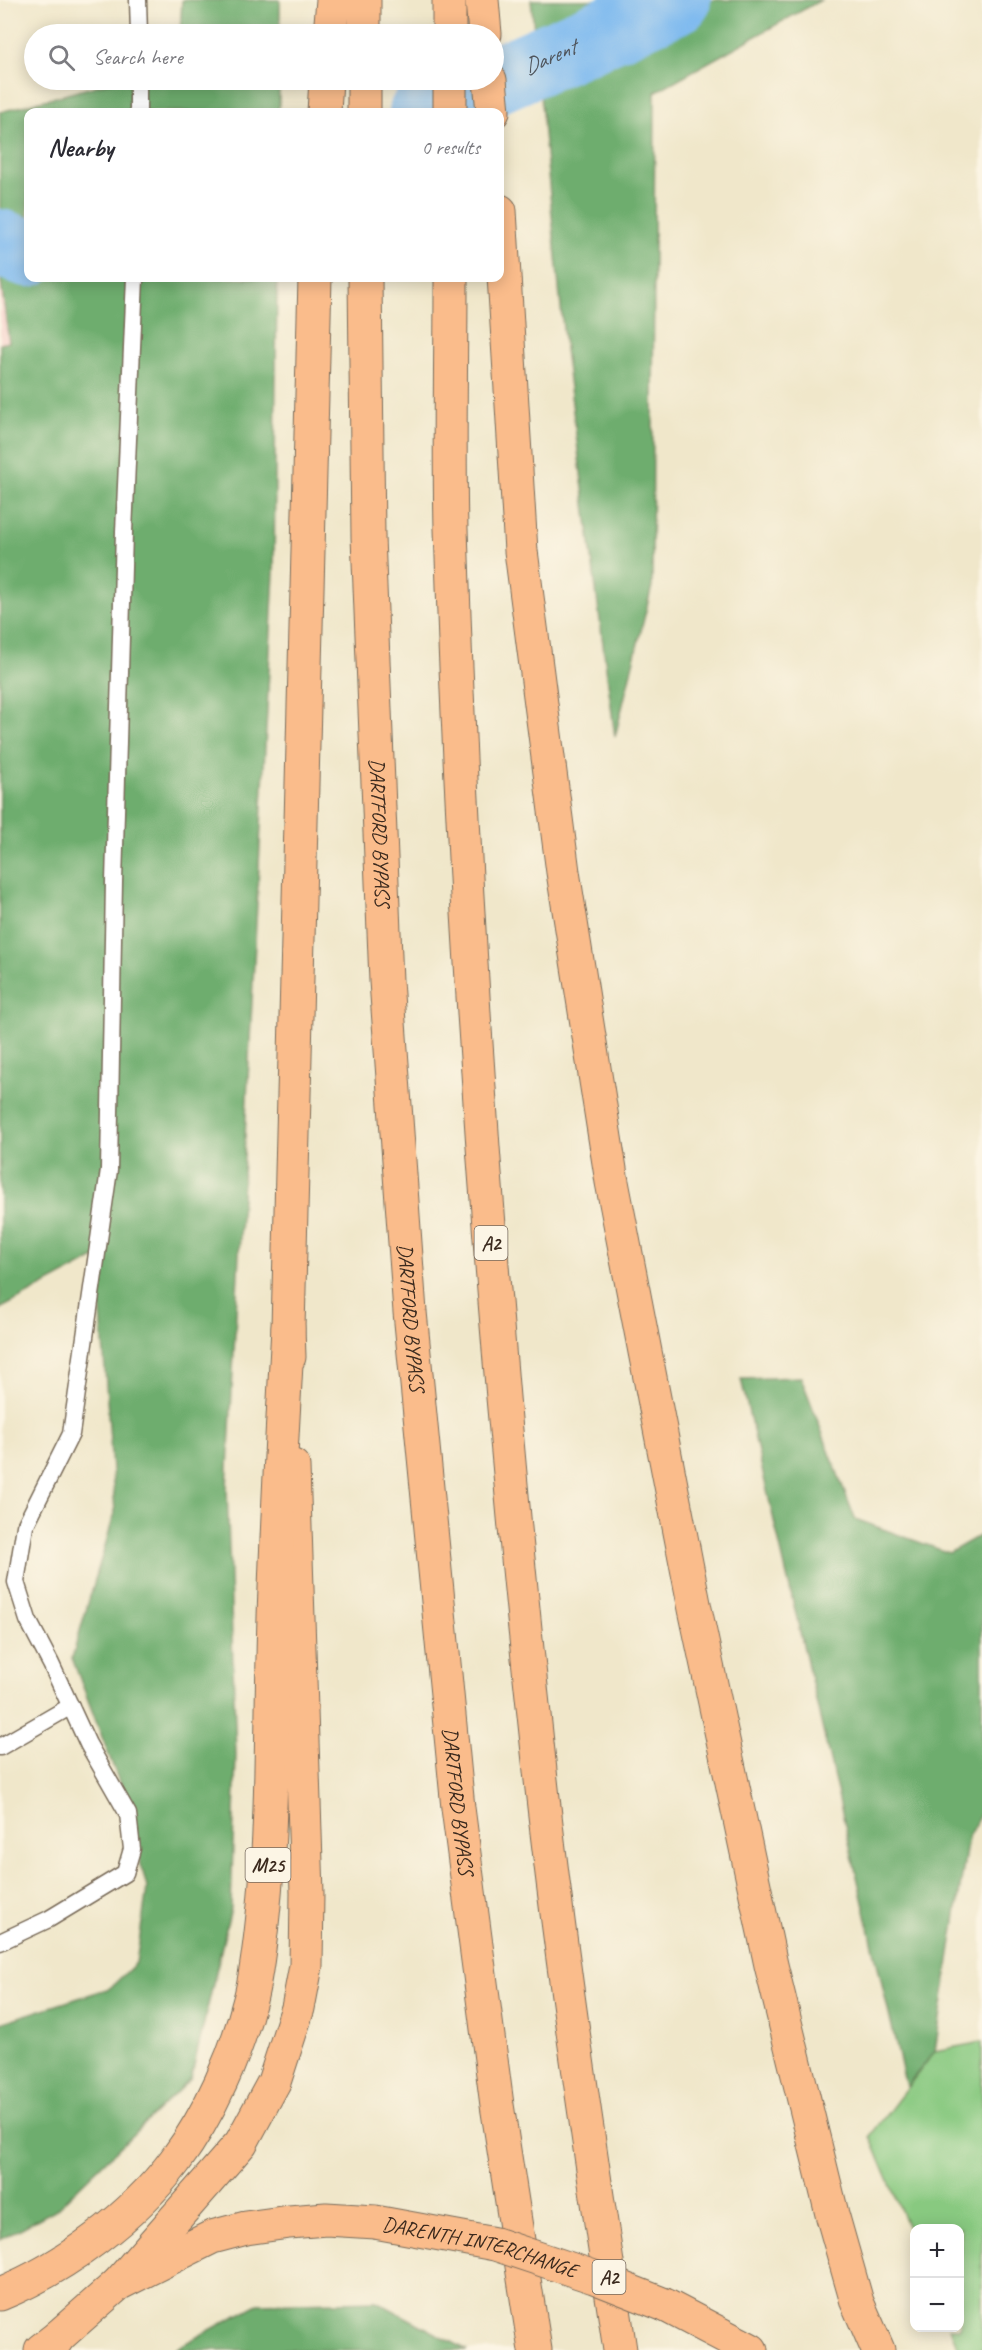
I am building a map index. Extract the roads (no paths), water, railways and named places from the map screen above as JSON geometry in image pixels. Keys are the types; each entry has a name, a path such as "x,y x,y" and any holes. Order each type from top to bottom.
{"highway":[{"path":"449,0 449,24"},
{"path":"482,0 484,24"},
{"path":"340,10 354,24"},
{"path":"324,108 325,90"},
{"path":"364,90 364,108"},
{"path":"450,90 450,108"},
{"path":"491,90 493,108"},
{"path":"504,276 521,551 563,872 612,1182 695,1609 771,1965 832,2214 857,2302 878,2350"},
{"path":"118,2284 241,2143 274,2082 298,2008 306,1966 307,1881 288,1328 315,282"},
{"name":"DARTFORD BYPASS","path":"365,282 368,537 386,981 410,1312 458,1808 497,2105 535,2350"},
{"name":"A2","path":"451,282 451,525 469,932 499,1356 541,1783 581,2087 620,2350"},
{"name":"M25","path":"0,2294 45,2272 119,2220 175,2161 218,2087 236,2044 251,1996 260,1945 269,1856 275,1568 288,1328"},
{"name":"DARENTH INTERCHANGE","path":"50,2345 118,2284 212,2237 246,2228 326,2219 375,2222 495,2244 594,2277 665,2305 751,2350"}],"lane":[{"path":"138,0 139,24"},
{"path":"138,90 138,108"},
{"path":"0,1942 49,1919 125,1873 132,1849 128,1814 88,1744 28,1620 16,1582 25,1526 71,1434 109,1170 123,567 135,282"},
{"path":"0,1747 71,1706"}],"waterway":[{"name":"Darent","path":"504,76 677,0"},
{"name":"Darent","path":"432,108 473,90"},
{"name":"Darent","path":"0,243 24,252"}]}
